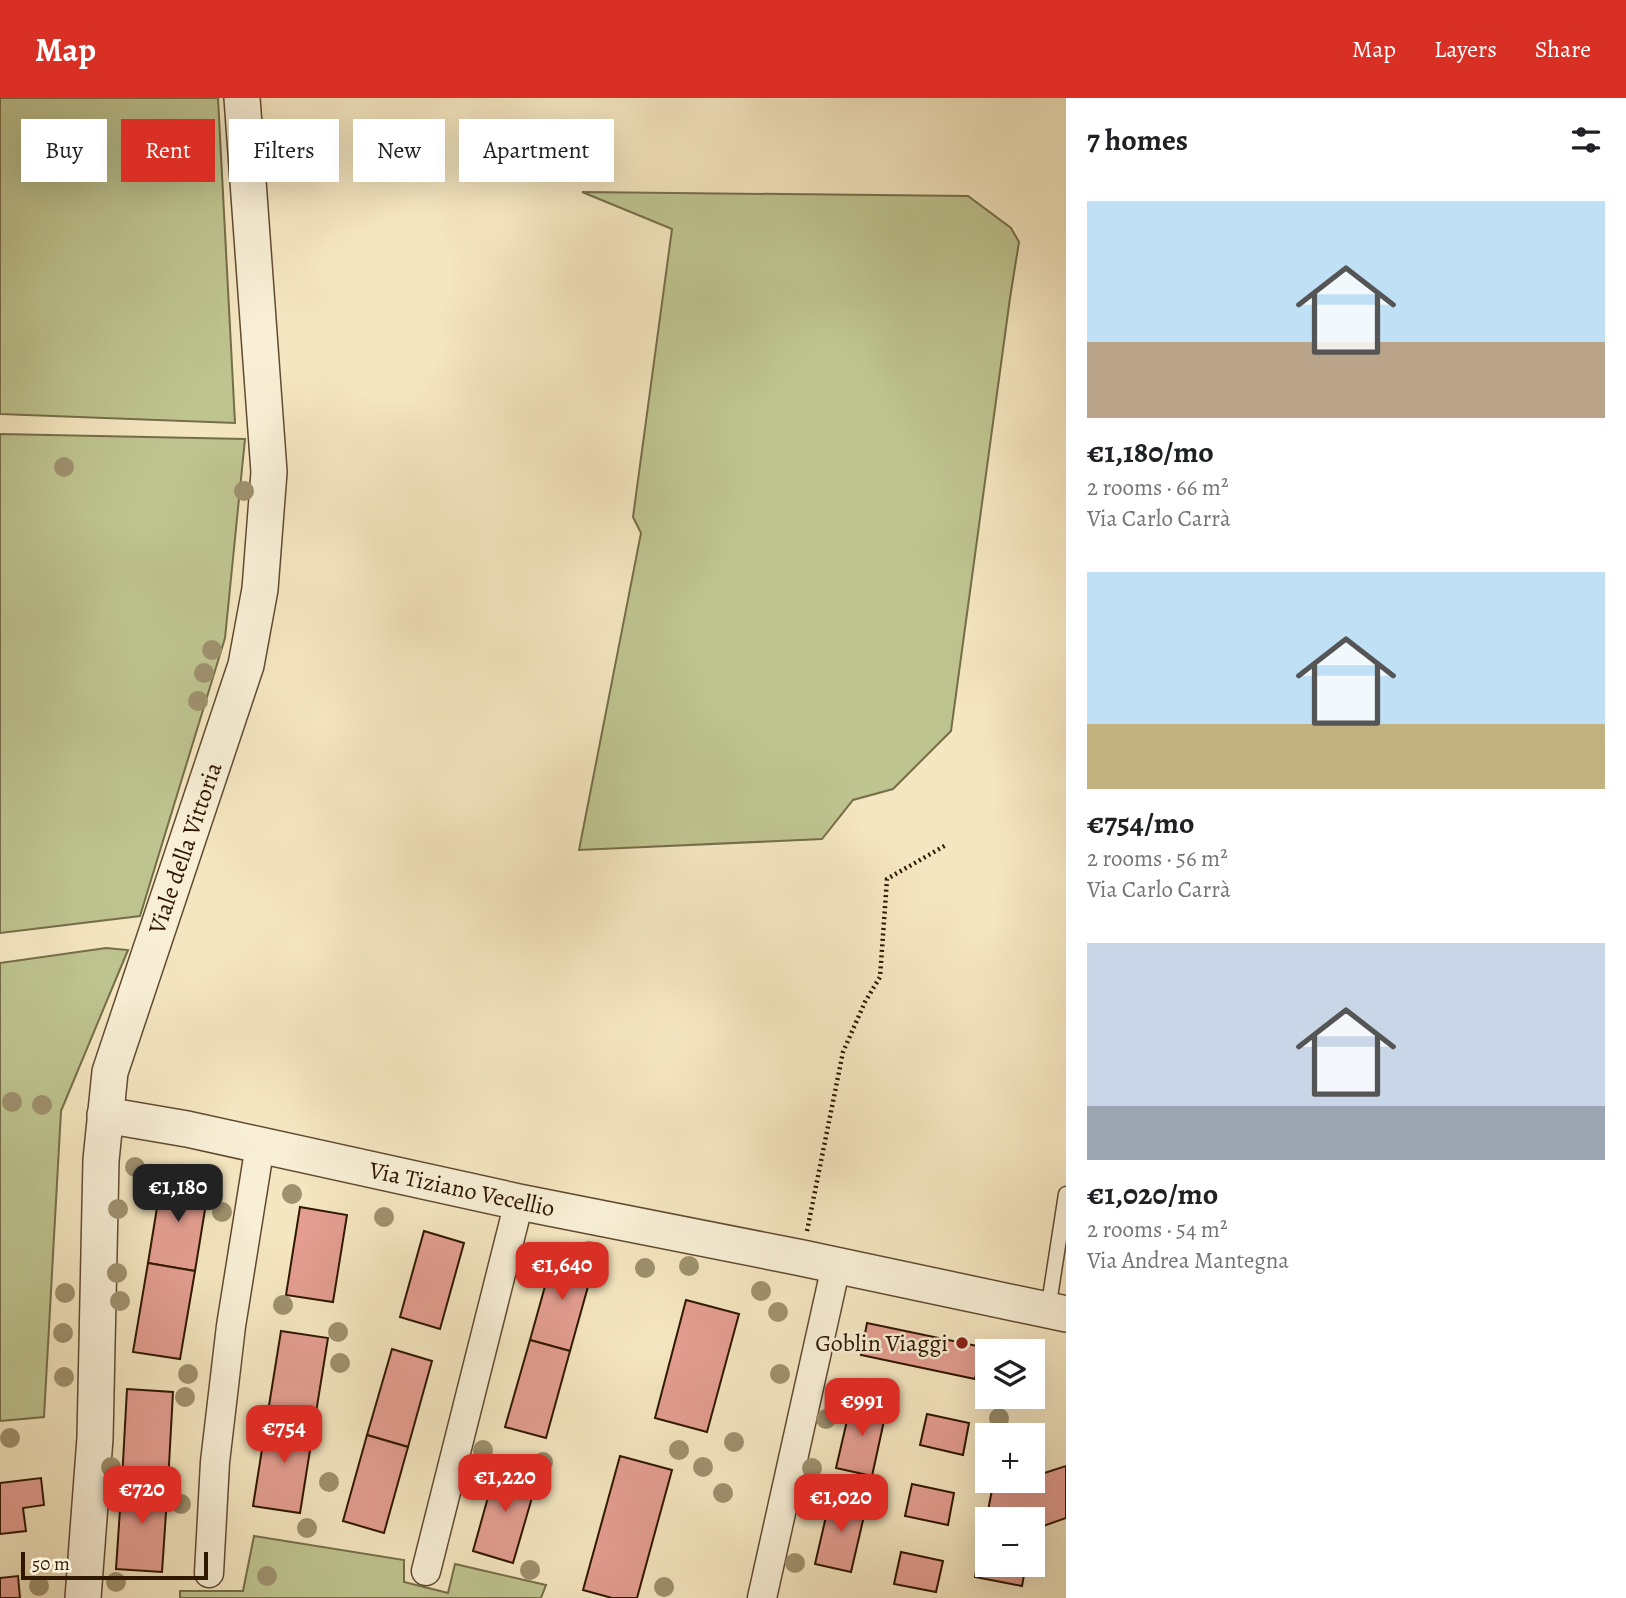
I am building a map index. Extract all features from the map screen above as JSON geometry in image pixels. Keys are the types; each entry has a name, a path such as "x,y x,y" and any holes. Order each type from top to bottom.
{"street":[{"name":"Viale della Vittoria","path":"83,1598 95,1438 101,1160 110,1072 246,665 260,589 269,472 242,98"},
{"name":"Via Tiziano Vecellio","path":"105,1115 1057,1312"},
{"path":"209,1573 216,1448 231,1326 260,1145"},
{"path":"426,1571 519,1202"},
{"path":"762,1598 836,1266"}],"lane":[{"path":"1057,1312 1066,1194"}],"path":[{"path":"802,1258 844,1052 864,1002 880,977 887,878 946,845"}],"green space":[{"path":"0,98 218,98 235,423 0,414"},
{"path":"582,192 968,196 1011,228 1019,242 951,731 893,789 853,800 822,839 579,850 641,533 633,517 672,229"},
{"path":"0,434 245,439 225,638 140,916 0,933"},
{"path":"106,948 128,950 61,1111 44,1417 0,1421 0,963"},
{"path":"254,1536 404,1560 404,1582 448,1593 455,1564 546,1585 541,1598 180,1598 180,1591 243,1591"}],"building":[{"path":"162,1177 209,1185 195,1271 148,1263"},
{"path":"300,1207 347,1215 333,1302 286,1295"},
{"path":"424,1231 464,1243 440,1329 400,1317"},
{"path":"554,1254 594,1265 570,1351 530,1340"},
{"path":"148,1263 195,1271 180,1359 133,1352"},
{"path":"686,1300 739,1314 707,1432 655,1418"},
{"path":"867,1323 975,1346 975,1379 861,1355"},
{"path":"281,1331 328,1338 314,1425 267,1418"},
{"path":"530,1340 570,1351 546,1438 505,1427"},
{"path":"392,1349 432,1361 408,1447 367,1435"},
{"path":"127,1389 173,1392 168,1483 122,1480"},
{"path":"852,1399 887,1407 872,1476 836,1468"},
{"path":"927,1414 969,1423 963,1455 920,1445"},
{"path":"267,1418 314,1425 300,1513 253,1506"},
{"path":"367,1435 408,1447 384,1533 343,1521"},
{"path":"620,1456 672,1470 637,1598 612,1598 583,1590"},
{"path":"497,1465 538,1477 513,1563 473,1551"},
{"path":"1066,1466 1066,1518 1045,1525 1045,1507 989,1507 991,1493 1045,1493 1045,1473"},
{"path":"41,1478 44,1505 23,1508 26,1531 0,1534 0,1483"},
{"path":"122,1480 168,1483 162,1572 116,1569"},
{"path":"912,1484 954,1493 948,1525 905,1516"},
{"path":"831,1495 867,1503 851,1572 815,1564"},
{"path":"901,1552 943,1561 936,1592 894,1584"},
{"path":"18,1576 20,1598 0,1598 0,1578"},
{"path":"975,1577 1024,1577 1022,1586"}],"place":[{"name":"Goblin Viaggi","path":"962,1343"}]}
